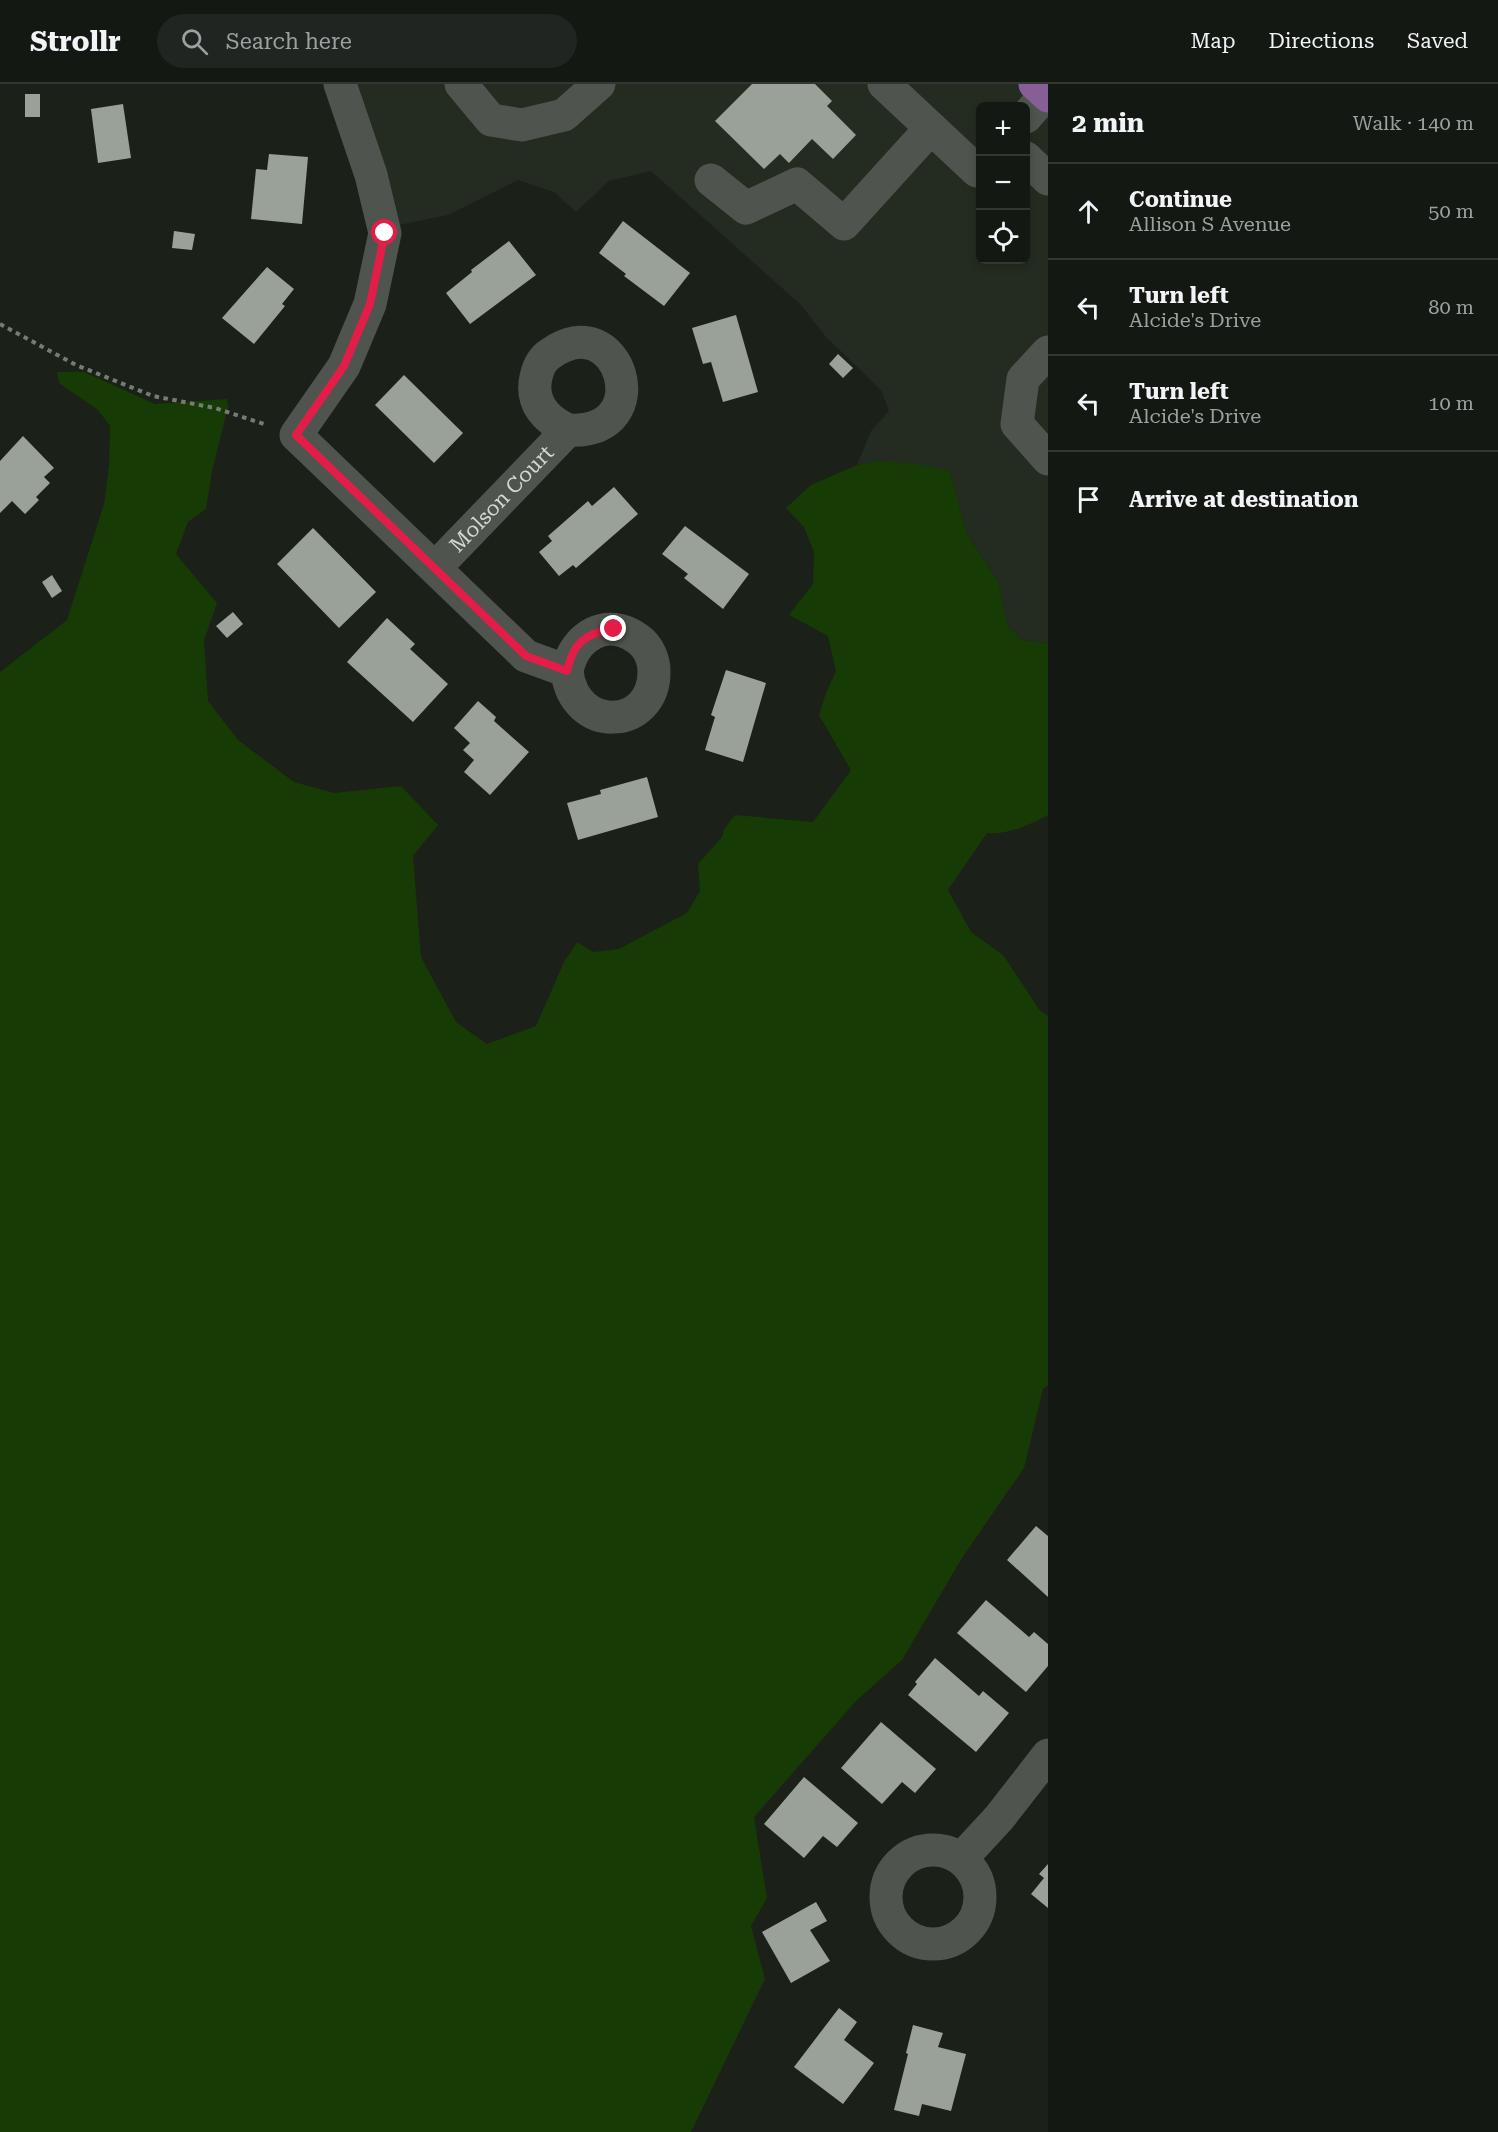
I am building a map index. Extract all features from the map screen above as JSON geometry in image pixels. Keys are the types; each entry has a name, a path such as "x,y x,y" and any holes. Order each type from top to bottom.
{"street":[{"path":"340,84 371,175 385,233 370,304 344,366 296,435 526,656 567,671"},
{"path":"461,84 491,120 522,125 564,115 599,84"},
{"path":"884,84 976,170"},
{"path":"711,180 746,208 797,184 844,224 931,128"},
{"path":"1030,162 1048,179"},
{"path":"1048,352 1023,379 1017,424 1048,459"},
{"name":"Molson Court","path":"435,568 568,430"},
{"path":"961,1859 999,1818 1048,1755"}],"path":[{"path":"0,324 76,365 153,396 215,408 296,435"}],"shaded area":[{"path":"340,84 1048,84 1048,643 1022,640 1007,625 999,583 967,534 950,471 877,461 857,465 871,431 889,411 881,390 826,337 801,305 651,171 609,181 576,212 554,192 518,180 448,215 384,228"}],"green space":[{"path":"57,372 84,372 155,404 227,399 228,407 212,471 206,509 188,522 176,554 217,603 204,641 208,701 238,740 294,782 334,793 401,786 438,825 413,856 421,957 456,1022 487,1044 536,1026 564,962 577,942 593,952 619,949 687,913 700,891 698,864 722,837 724,829 735,815 813,822 851,770 819,715 836,671 828,636 789,615 813,584 814,552 804,527 786,508 811,485 857,465 877,461 919,464 950,471 967,534 999,583 1007,625 1022,640 1048,643 1048,815 1010,831 987,833 948,890 971,932 1004,956 1040,1011 1048,1016 1048,1385 1043,1389 1024,1468 962,1558 902,1660 857,1700 754,1817 767,1898 751,1926 765,1979 691,2132 0,2132 0,672 67,620 104,504 109,466 110,426 98,410 59,383"}],"building":[{"path":"752,84 815,84 832,101 827,106 856,135 833,159 812,139 789,163 780,154 764,169 715,121"},
{"path":"25,94 40,94 40,117 25,117"},
{"path":"123,104 131,158 98,163 91,109"},
{"path":"269,154 308,157 302,224 251,219 256,169 267,170"},
{"path":"623,221 690,273 664,306 624,276 626,274 599,253"},
{"path":"174,231 195,234 192,250 172,248"},
{"path":"509,241 536,275 470,324 446,293 472,272 471,270"},
{"path":"267,267 294,289 282,304 285,306 254,344 222,318"},
{"path":"736,315 758,392 723,402 711,362 703,364 692,328"},
{"path":"838,354 853,368 843,378 829,364"},
{"path":"404,375 463,433 434,463 375,405"},
{"path":"23,436 54,468 44,477 50,483 36,497 39,500 25,514 12,501 0,513 0,461"},
{"path":"614,487 638,514 576,568 573,565 559,576 539,552 552,541 548,536 588,501 592,506"},
{"path":"685,526 749,574 723,609 684,578 688,574 662,554"},
{"path":"313,528 376,592 339,628 277,564"},
{"path":"52,575 62,591 52,598 42,582"},
{"path":"233,612 243,624 227,638 216,626"},
{"path":"387,618 415,644 410,649 448,684 413,722 347,662"},
{"path":"726,670 766,683 743,762 705,750 715,717 711,715"},
{"path":"478,701 496,717 494,721 529,752 490,795 464,772 474,760 463,750 470,743 454,728"},
{"path":"647,777 658,817 578,840 567,803 601,794 600,790"},
{"path":"1036,1526 1048,1536 1048,1597 1007,1560"},
{"path":"986,1600 1029,1637 1034,1632 1048,1644 1048,1666 1026,1692 957,1633"},
{"path":"935,1658 979,1696 983,1691 1009,1713 976,1752 908,1695 917,1684 915,1682"},
{"path":"881,1722 936,1769 915,1793 902,1782 882,1804 841,1768"},
{"path":"804,1777 858,1823 837,1847 823,1836 804,1858 764,1824"},
{"path":"1048,1864 1048,1908 1031,1894 1044,1878 1039,1874"},
{"path":"816,1902 827,1921 810,1930 830,1961 791,1983 762,1932"},
{"path":"839,2008 857,2022 844,2040 874,2063 843,2104 794,2067"},
{"path":"913,2025 943,2033 938,2047 966,2054 951,2111 922,2104 919,2116 894,2110"}],"route":[{"path":"385,233 370,304 344,366 296,435 526,656 567,671 576,647 585,638 599,631 614,629"}]}
